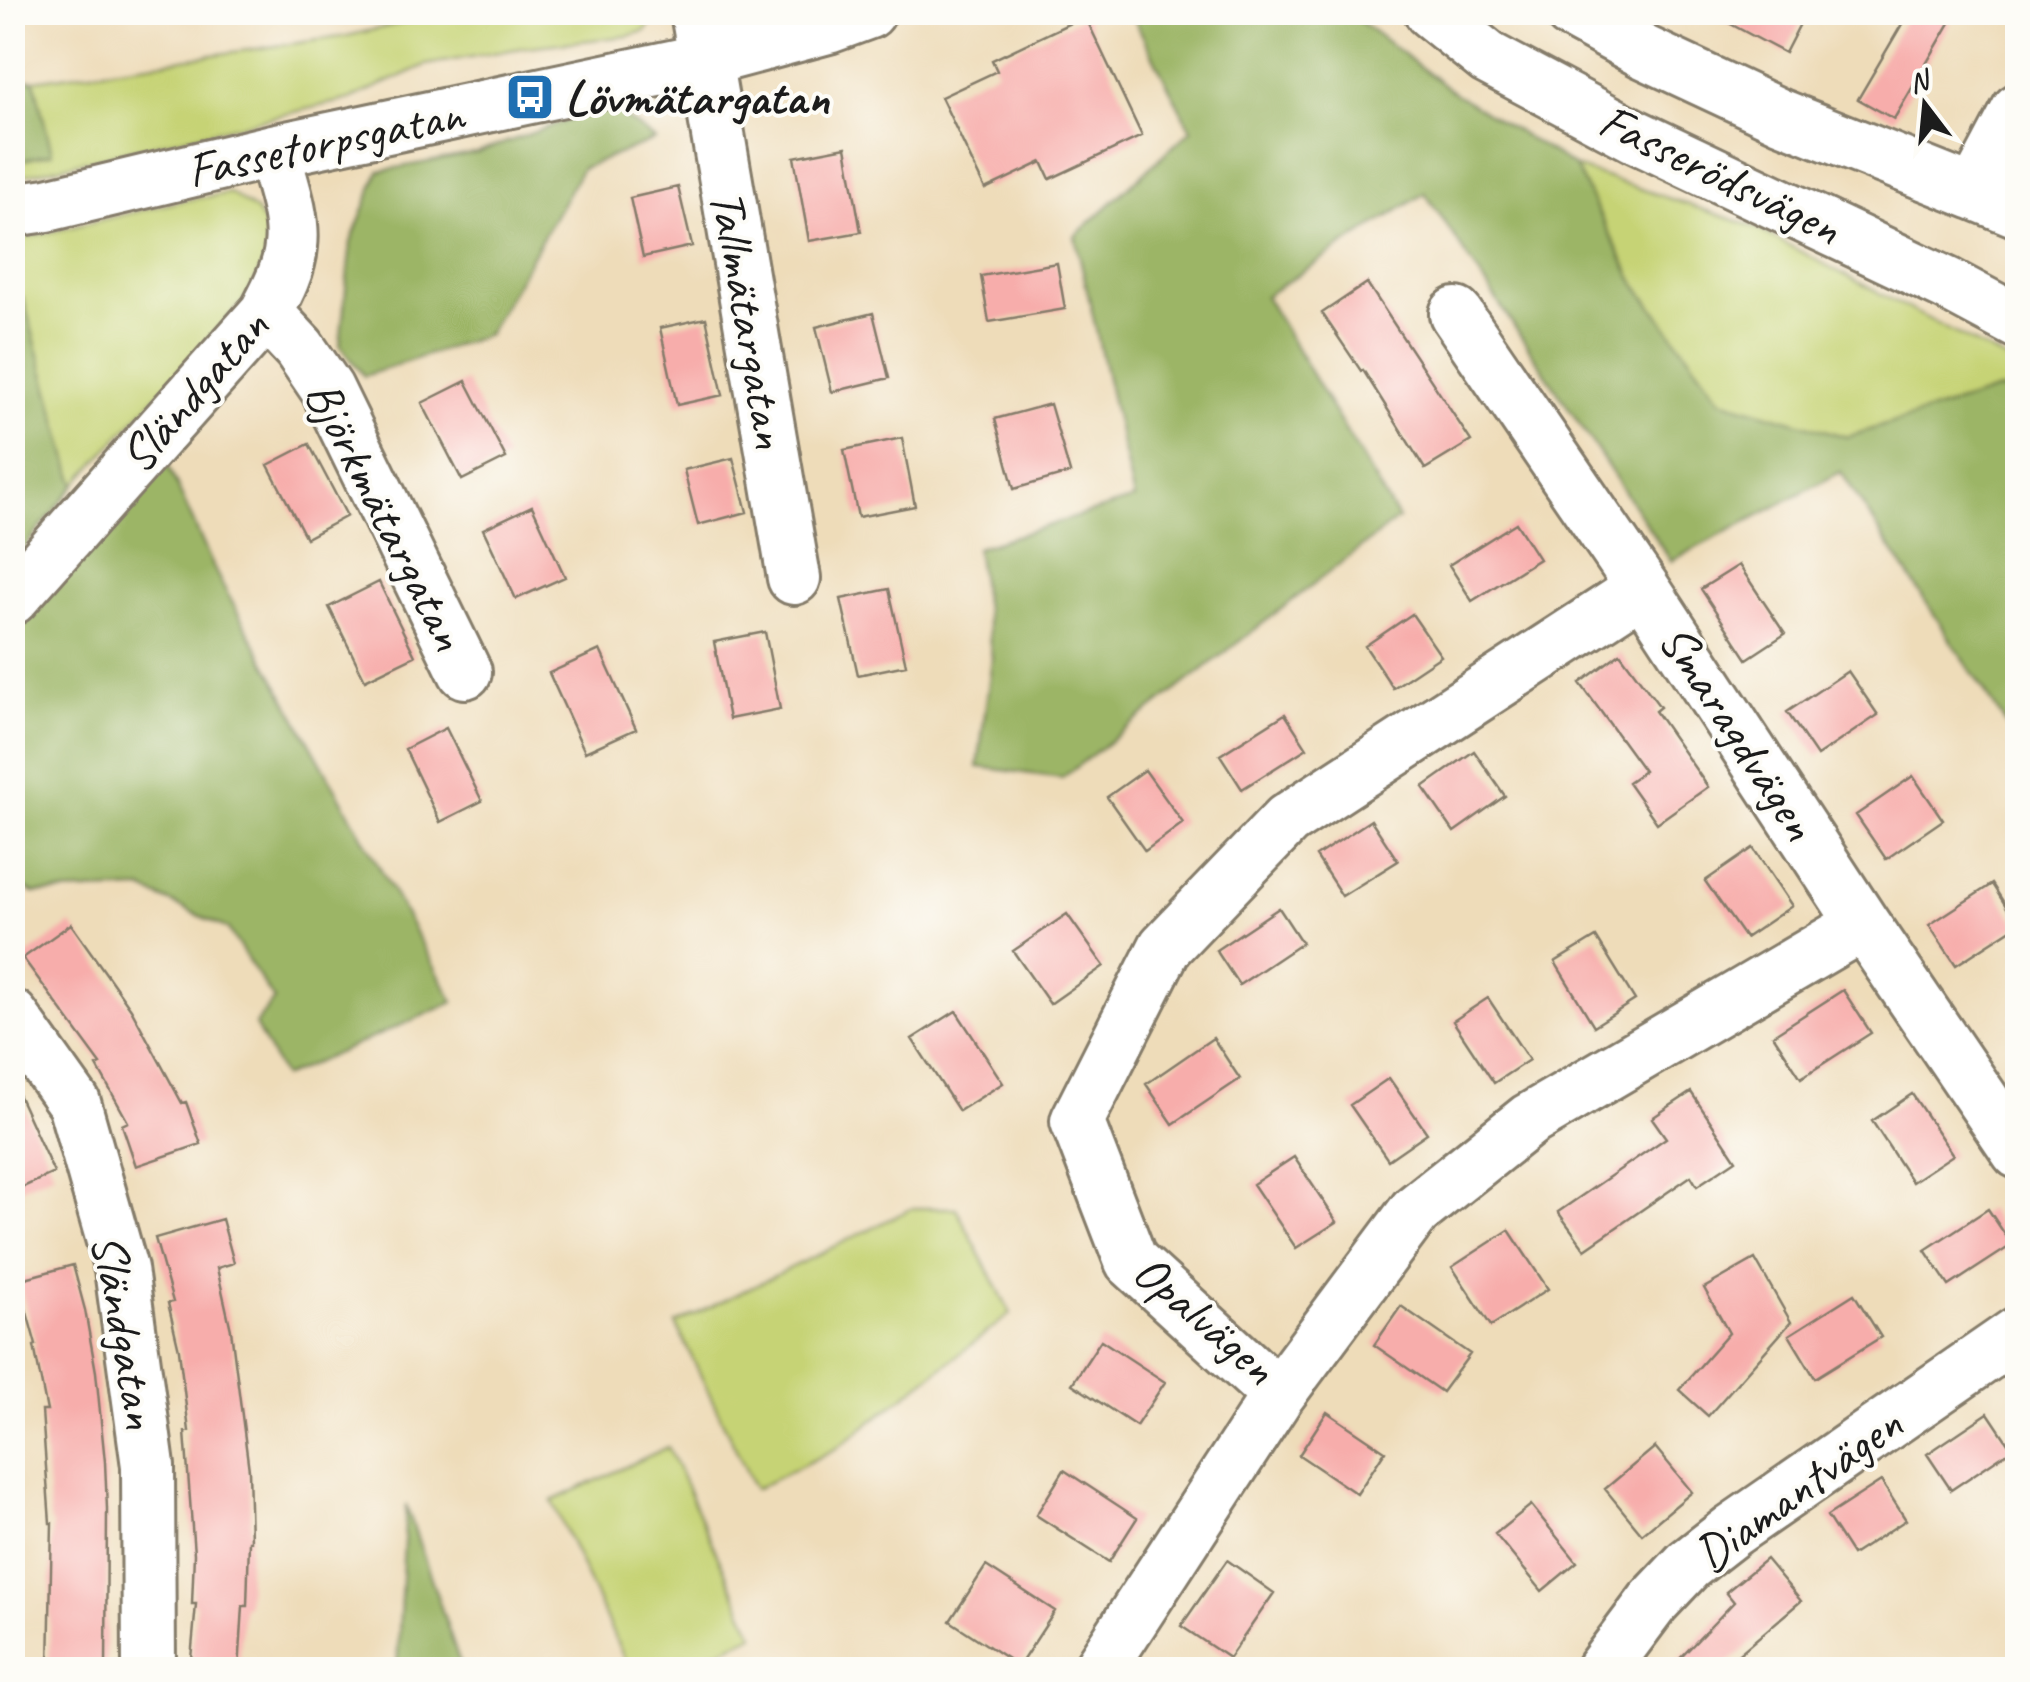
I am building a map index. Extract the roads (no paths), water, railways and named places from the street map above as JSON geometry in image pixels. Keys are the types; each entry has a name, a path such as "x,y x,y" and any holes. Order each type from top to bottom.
{"street":[{"name":"Fassetorpsgatan","path":"12,210 47,206 272,151 701,36 828,27 869,12"},
{"name":"Fasserödsvägen","path":"1430,12 1504,67 1635,136 1947,284 2018,322"},
{"path":"1571,12 1644,52 1782,116 1996,202 2018,110"},
{"name":"Tallmätargatan","path":"701,36 794,578"},
{"name":"Sländgatan","path":"12,598 266,313 283,280 292,245 272,151"},
{"name":"Björkmätargatan","path":"266,313 299,348 327,389 466,672"},
{"name":"Smaragdvägen","path":"1456,314 2018,1152"},
{"name":"Opalvägen","path":"1643,588 1287,820 1165,947 1077,1121 1131,1261 1278,1395 1415,1210 1529,1120 1863,924"},
{"name":"Sländgatan","path":"12,1016 74,1103 121,1269 148,1466 149,1670"},
{"name":"Diamantvägen","path":"1602,1670 1653,1602 1688,1565 2018,1333"},
{"path":"1099,1670 1278,1395"}],"place":[{"name":"Lövmätargatan","path":"530,97"}]}
